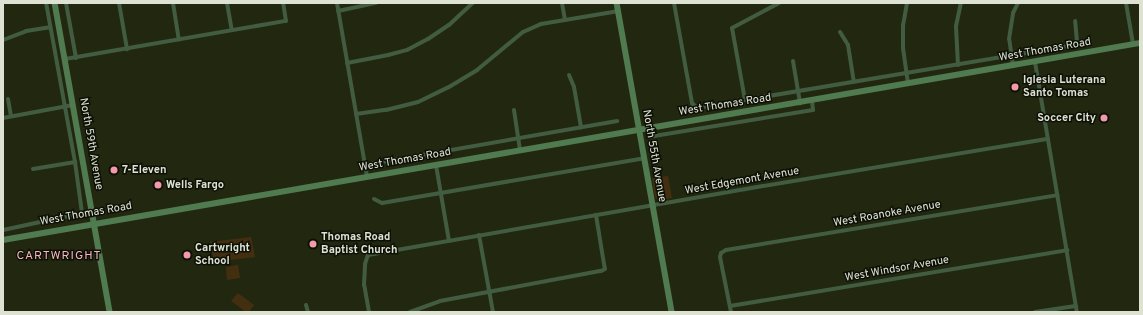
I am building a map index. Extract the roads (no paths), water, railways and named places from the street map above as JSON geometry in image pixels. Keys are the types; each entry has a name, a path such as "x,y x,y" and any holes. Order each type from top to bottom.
{"main road":[{"name":"North 59th Avenue","path":"55,3 110,312"},
{"name":"North 55th Avenue","path":"617,3 672,312"},
{"name":"West Thomas Road","path":"3,240 1140,43"}],"street":[{"name":"North 59th Avenue","path":"46,3 65,106 82,213"},
{"path":"66,3 76,58"},
{"path":"118,3 127,49"},
{"path":"173,3 179,40"},
{"path":"65,59 286,21 283,3"},
{"path":"337,3 367,177"},
{"path":"338,10 376,3"},
{"path":"347,63 407,50 428,39 449,25 473,3"},
{"path":"562,3 565,20"},
{"name":"West Thomas Road","path":"674,3 692,103 694,107 697,108 1068,46 1077,42 1075,21"},
{"path":"745,100 732,28 779,3"},
{"path":"907,3 903,25 903,48 908,84"},
{"path":"958,65 956,26 961,3"},
{"path":"1013,66 1009,38 1010,24 1018,3"},
{"path":"1126,3 1133,44"},
{"path":"227,4 232,30"},
{"path":"356,114 386,110 418,102 449,87 477,70 505,45 523,32 540,24 619,11"},
{"path":"3,40 26,31 50,27"},
{"path":"840,32 848,45 854,82"},
{"path":"793,61 800,103"},
{"path":"1035,62 1077,312"},
{"path":"569,75 574,87 581,127"},
{"path":"8,99 11,116"},
{"name":"West Thomas Road","path":"654,136 813,110 812,101"},
{"path":"3,118 73,105"},
{"path":"514,110 520,150"},
{"name":"West Thomas Road","path":"365,165 617,121"},
{"path":"678,123 680,132"},
{"name":"West Edgemont Avenue","path":"369,312 364,285 365,264 368,255 652,205 1048,139"},
{"path":"374,199 382,203 644,158"},
{"path":"33,169 74,162"},
{"path":"436,165 449,241"},
{"name":"West Roanoke Avenue","path":"730,306 720,257 721,253 726,250 1057,195"},
{"name":"West Thomas Road","path":"3,230 82,213"},
{"path":"410,312 440,301 568,278 604,269 596,215"},
{"path":"479,235 493,312"},
{"name":"West Windsor Avenue","path":"730,306 1067,250"},
{"path":"306,305 308,312"},
{"path":"730,306 731,312"},
{"path":"1035,312 1076,306"}],"place":[{"name":"Iglesia Luterana Santo Tomas","path":"1015,87"},
{"name":"Soccer City","path":"1104,118"},
{"name":"7-Eleven","path":"114,170"},
{"name":"Wells Fargo","path":"158,185"},
{"name":"Thomas Road Baptist Church","path":"313,244"},
{"name":"Cartwright School","path":"187,255"}],"district":[{"name":"CARTWRIGHT","path":"59,257"}]}
